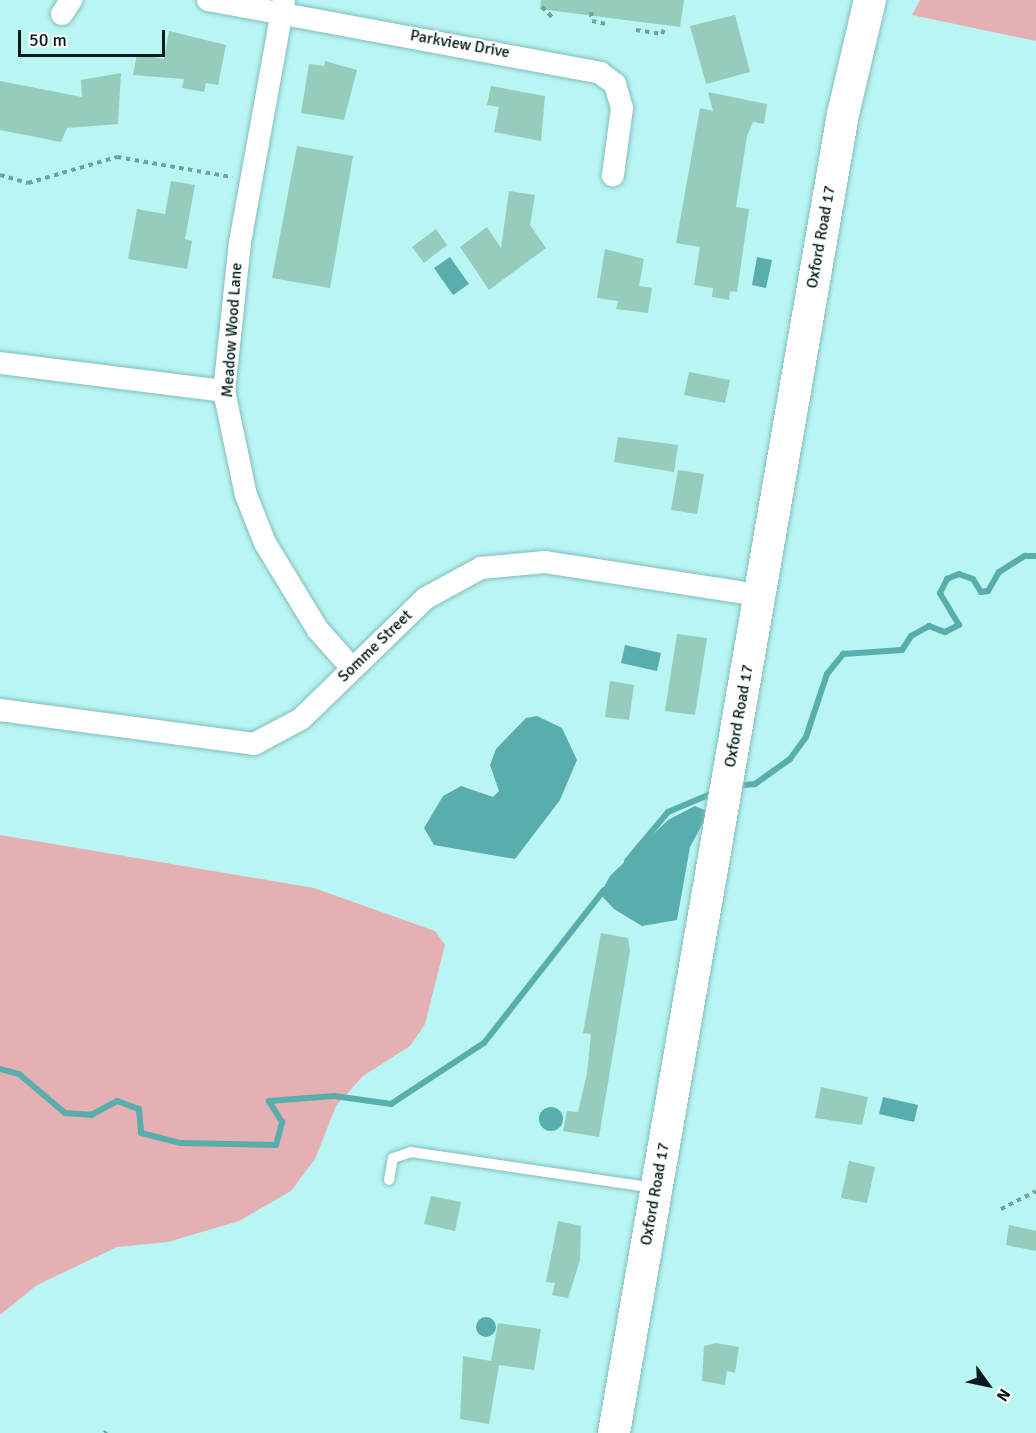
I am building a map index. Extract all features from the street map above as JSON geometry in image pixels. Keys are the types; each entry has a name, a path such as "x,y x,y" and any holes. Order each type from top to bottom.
{"main road":[{"name":"Oxford Road 17","path":"614,1433 843,114 870,0"}],"street":[{"name":"Parkview Drive","path":"208,0 283,6 600,73 615,84 622,108 613,175"},
{"name":"Meadow Wood Lane","path":"283,6 250,181 224,391 246,495 265,543 318,630 351,667"},
{"path":"0,363 224,391"},
{"name":"Somme Street","path":"0,710 254,744 293,726 351,667 426,598 454,578 498,564 545,562 759,595"}],"lane":[{"path":"389,1180 393,1158 411,1152 656,1188"}],"path":[{"path":"542,7 553,18"},
{"path":"591,12 592,21 606,24"},
{"path":"636,30 662,34 664,29"},
{"path":"0,176 28,183 117,157 250,181"},
{"path":"1001,1209 1036,1191"}],"shaded area":[{"path":"920,0 1036,0 1036,41 912,15"},
{"path":"0,835 314,888 435,931 445,945 425,1024 410,1046 363,1076 336,1106 315,1159 291,1191 239,1221 168,1242 117,1247 37,1285 0,1315"}],"water":[{"path":"450,257 469,284 453,295 434,268"},
{"path":"757,257 772,260 766,288 752,285"},
{"path":"625,645 661,653 657,671 621,663"},
{"path":"537,716 562,728 577,760 560,800 515,859 434,845 424,828 443,796 461,786 493,797 499,791 490,765 496,749 526,718"},
{"path":"695,806 709,812 690,847 677,920 642,926 614,909 600,894 610,876 668,820"},
{"path":"883,1097 918,1105 914,1122 879,1114"},
{"path":"551,1107 560,1110 563,1119 560,1128 551,1131 542,1128 539,1119 542,1110"},
{"path":"486,1317 493,1320 496,1327 493,1334 486,1337 479,1334 476,1327 479,1320"}],"building":[{"path":"541,0 684,0 680,27 540,9"},
{"path":"735,15 750,72 706,84 690,26"},
{"path":"169,31 226,45 218,85 206,83 204,92 182,88 184,79 133,75 137,54 164,59"},
{"path":"325,61 357,70 344,120 301,113 309,64 324,66"},
{"path":"121,73 118,124 67,128 61,142 0,130 0,81 82,97 81,80"},
{"path":"491,86 545,96 541,141 494,132 499,107 487,105"},
{"path":"708,92 767,104 764,124 753,122 747,136 736,207 749,209 737,292 730,291 729,300 712,297 713,288 694,285 700,247 676,243 700,108 713,111"},
{"path":"297,146 353,156 330,288 272,278"},
{"path":"171,181 195,185 185,239 192,241 187,269 128,259 137,209 165,214"},
{"path":"509,191 535,195 530,225 546,248 489,290 460,247 487,227 501,248"},
{"path":"436,229 447,245 424,263 412,247"},
{"path":"605,249 644,259 639,286 652,288 648,313 616,309 618,301 597,298"},
{"path":"689,372 730,380 725,403 684,395"},
{"path":"618,437 678,445 674,472 614,462"},
{"path":"678,470 704,474 697,514 671,510"},
{"path":"677,634 707,638 695,715 665,711"},
{"path":"610,681 634,685 629,720 605,717"},
{"path":"601,933 628,938 630,951 599,1137 563,1131 567,1111 578,1112 587,1073 591,1034 583,1033"},
{"path":"821,1087 868,1097 862,1125 815,1118"},
{"path":"849,1161 875,1167 867,1203 841,1198"},
{"path":"431,1196 461,1202 455,1231 424,1224"},
{"path":"558,1221 581,1226 580,1260 568,1298 552,1295 555,1283 546,1282"},
{"path":"1009,1225 1036,1231 1036,1251 1006,1245"},
{"path":"498,1323 541,1329 534,1370 499,1365 489,1424 460,1419 463,1356 491,1361"},
{"path":"716,1343 739,1347 735,1373 727,1371 725,1385 702,1381 704,1346"}],"waterway":[{"path":"745,785 755,784 790,759 806,737 827,674 843,654 902,650 911,636 929,626 945,632 959,625 940,593 947,579 959,574 973,579 981,592 988,591 999,572 1025,556 1036,556"},
{"path":"627,861 668,812 708,795"},
{"path":"0,1069 19,1074 65,1113 91,1115 117,1101 139,1109 141,1133 180,1143 276,1145 282,1122 269,1101 334,1096 391,1104 484,1043 604,890"}]}
